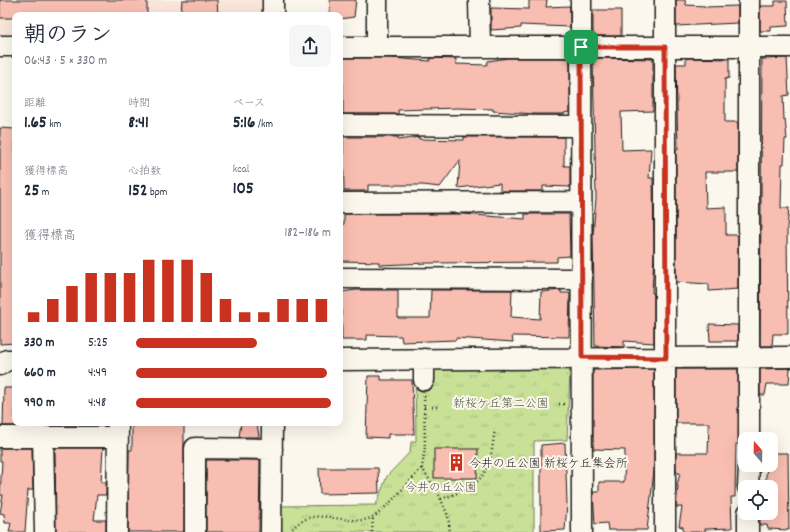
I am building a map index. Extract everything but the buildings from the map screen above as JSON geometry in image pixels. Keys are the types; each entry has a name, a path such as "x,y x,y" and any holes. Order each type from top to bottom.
{"street":[{"path":"273,0 273,12"},
{"path":"377,0 377,46"},
{"path":"479,0 480,47"},
{"path":"581,0 582,532"},
{"path":"665,0 665,532"},
{"path":"749,0 749,432"},
{"path":"0,46 12,46"},
{"path":"343,46 790,47"},
{"path":"343,126 581,126"},
{"path":"343,202 581,202"},
{"path":"343,278 581,279"},
{"path":"343,360 582,357 790,357"},
{"path":"424,359 424,380"},
{"path":"0,364 7,360 12,360"},
{"path":"271,532 272,426"},
{"path":"0,437 43,436 118,430 118,532"},
{"path":"43,436 45,532"},
{"path":"195,532 195,448 272,449"},
{"path":"748,520 748,532"}],"path":[{"path":"290,532 300,522 316,516 360,520 373,518 384,509 422,468 425,447 424,380"},
{"path":"424,407 438,407"},
{"path":"441,499 473,486 484,473 492,454 495,427"},
{"path":"422,468 441,499 448,516 450,532"},
{"path":"372,532 373,518"}],"shaded area":[{"path":"0,0 264,0 264,12 12,12 12,40 0,40"}],"green space":[{"name":"今井の丘公園","path":"415,366 566,367 570,370 567,440 534,441 534,532 277,532 278,506 376,505 387,476 410,452 411,442 416,441"}],"place":[{"name":"今井の丘公園 新桜ケ丘集会所","path":"456,463"}],"route":[{"path":"581,47 665,47 666,358 582,357 581,47"}],"park label":[{"name":"新桜ケ丘第二公園","path":"501,403"}]}
